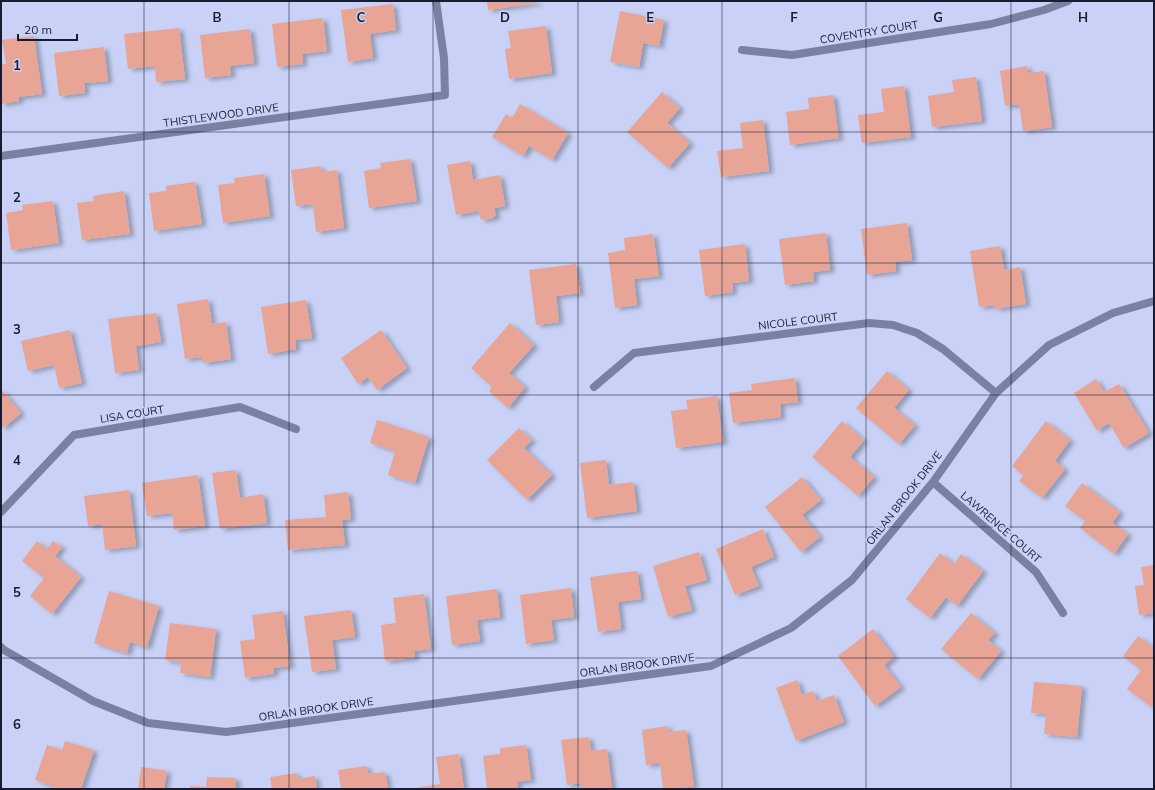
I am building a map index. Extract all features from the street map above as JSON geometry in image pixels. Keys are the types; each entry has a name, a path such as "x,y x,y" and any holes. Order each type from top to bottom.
{"street":[{"name":"THISTLEWOOD DRIVE","path":"1,156 445,96 444,58 436,1"},
{"name":"COVENTRY COURT","path":"742,50 792,55 991,24 1044,10 1068,1"},
{"name":"ORLAN BROOK DRIVE","path":"2,650 93,701 148,722 226,732 711,666 790,628 852,580 932,482 996,394 1049,345 1113,313 1154,301"},
{"name":"NICOLE COURT","path":"594,387 634,353 869,324 893,325 917,333 943,349 996,394"},
{"name":"LISA COURT","path":"1,512 74,435 240,407 296,428"},
{"name":"LAWRENCE COURT","path":"932,482 1036,572 1063,613"}],"building":[{"path":"487,1 537,1 537,3 488,10"},
{"path":"393,4 396,30 370,34 373,58 348,62 341,10"},
{"path":"620,11 664,20 659,46 643,43 639,67 610,62"},
{"path":"323,18 327,51 302,54 303,64 277,67 272,24"},
{"path":"546,26 552,73 509,79 505,49 511,48 508,31"},
{"path":"179,28 185,79 156,82 155,66 128,69 124,34"},
{"path":"250,29 254,63 230,66 231,75 205,78 200,35"},
{"path":"34,36 42,94 19,97 19,101 1,104 1,64 6,64 2,40"},
{"path":"104,47 108,81 84,83 85,93 59,96 54,53"},
{"path":"1027,66 1028,73 1044,71 1052,127 1023,131 1019,104 1005,106 1000,71"},
{"path":"976,77 982,121 932,127 928,96 954,92 952,80"},
{"path":"904,86 911,137 862,143 858,115 884,112 881,89"},
{"path":"662,92 680,108 667,123 690,143 668,168 627,132"},
{"path":"833,95 839,138 790,145 786,112 809,109 808,98"},
{"path":"520,104 568,133 552,160 529,146 523,156 492,137 506,114 512,118"},
{"path":"763,120 769,171 721,177 717,151 743,148 740,123"},
{"path":"410,159 417,201 369,208 364,171 381,168 380,163"},
{"path":"470,161 473,180 500,175 505,206 494,208 496,215 493,218 483,220 480,218 479,211 456,215 447,165"},
{"path":"321,166 322,172 337,170 344,228 316,232 313,204 296,206 291,170"},
{"path":"264,174 270,216 223,223 218,185 235,183 234,178"},
{"path":"195,182 202,224 154,231 149,193 166,191 166,186"},
{"path":"124,191 130,234 82,240 77,203 94,201 93,196"},
{"path":"53,201 59,243 11,250 6,213 23,210 22,205"},
{"path":"907,223 912,260 895,262 896,271 867,275 861,229"},
{"path":"826,233 830,270 813,272 814,281 785,285 779,239"},
{"path":"653,234 659,276 634,279 637,305 615,308 608,253 625,250 624,238"},
{"path":"745,244 749,281 732,283 733,292 705,296 699,250"},
{"path":"1000,246 1004,270 1020,267 1026,304 995,309 995,305 979,307 970,251"},
{"path":"576,264 580,293 556,296 559,322 536,325 529,270"},
{"path":"208,299 212,324 226,322 231,359 203,363 202,357 185,359 177,304"},
{"path":"306,300 312,338 295,340 296,349 268,354 261,307"},
{"path":"156,313 161,342 136,346 139,370 115,373 108,319"},
{"path":"510,323 534,345 509,373 525,387 508,408 489,391 492,387 471,368"},
{"path":"70,330 82,383 59,388 54,365 28,371 21,341"},
{"path":"381,330 407,368 377,390 368,377 358,384 341,358"},
{"path":"887,371 909,390 894,408 915,425 899,444 856,408"},
{"path":"795,378 798,402 780,404 781,417 733,423 729,393 752,390 751,384"},
{"path":"1096,379 1104,392 1119,384 1149,433 1124,448 1109,423 1097,431 1074,393"},
{"path":"1,389 21,413 3,428 1,426"},
{"path":"717,396 723,442 676,448 671,411 688,409 686,400"},
{"path":"377,420 429,437 415,483 388,475 395,451 370,443"},
{"path":"842,421 864,440 850,457 874,477 858,496 812,457"},
{"path":"1046,421 1070,440 1055,461 1065,469 1042,498 1019,481 1023,475 1012,466"},
{"path":"519,428 532,440 524,448 552,475 527,500 487,460"},
{"path":"606,460 609,485 633,482 637,511 587,518 580,463"},
{"path":"236,470 240,498 263,494 267,523 220,529 212,473"},
{"path":"198,475 205,526 174,530 172,513 147,516 142,483"},
{"path":"802,477 821,500 802,515 820,537 801,552 765,507"},
{"path":"1082,483 1120,512 1112,523 1128,534 1114,554 1080,528 1085,521 1065,506"},
{"path":"129,490 136,546 105,550 102,524 88,526 84,496"},
{"path":"348,492 351,519 342,520 345,545 288,550 285,520 326,517 324,495"},
{"path":"763,529 774,557 751,567 759,586 735,595 716,549"},
{"path":"37,541 47,549 53,541 62,547 55,556 81,577 52,614 30,596 44,578 22,561"},
{"path":"699,552 707,580 685,586 692,610 668,617 653,566"},
{"path":"940,553 954,564 961,554 983,571 957,606 946,597 930,618 906,599"},
{"path":"1154,565 1154,613 1139,615 1135,586 1144,585 1141,567"},
{"path":"637,571 641,599 618,602 621,629 598,632 590,577"},
{"path":"571,588 574,617 551,620 554,640 526,644 520,595"},
{"path":"497,589 500,617 477,620 480,641 452,645 446,596"},
{"path":"109,591 159,606 147,647 130,642 127,653 94,643"},
{"path":"424,594 431,649 414,651 415,658 385,661 381,625 396,623 393,598"},
{"path":"351,610 355,637 332,640 336,669 312,672 304,616"},
{"path":"283,611 290,666 274,668 274,674 245,678 240,641 255,639 252,615"},
{"path":"971,613 995,633 988,640 1001,651 978,679 941,649"},
{"path":"170,623 216,629 210,677 180,673 181,662 165,660"},
{"path":"873,629 894,657 884,665 901,687 875,706 838,656"},
{"path":"1138,636 1154,648 1153,708 1127,689 1141,670 1123,656"},
{"path":"797,680 802,695 813,691 817,701 834,695 844,722 796,741 776,688"},
{"path":"1034,682 1082,686 1077,737 1044,734 1046,714 1031,713"},
{"path":"668,726 669,732 686,730 694,786 663,789 660,763 646,765 642,730"},
{"path":"589,737 591,751 607,749 612,789 581,789 581,783 567,785 561,740"},
{"path":"65,741 94,750 81,789 60,789 35,780 47,745 62,750"},
{"path":"526,745 531,780 517,782 518,789 487,789 483,756 500,754 500,748"},
{"path":"459,754 464,789 415,789 440,784 436,757"},
{"path":"367,766 368,774 385,772 388,789 341,789 338,770"},
{"path":"141,767 167,771 164,789 138,789"},
{"path":"297,773 298,779 315,776 317,789 272,789 270,777"},
{"path":"207,777 236,778 236,789 190,789 190,786 206,787"}]}
